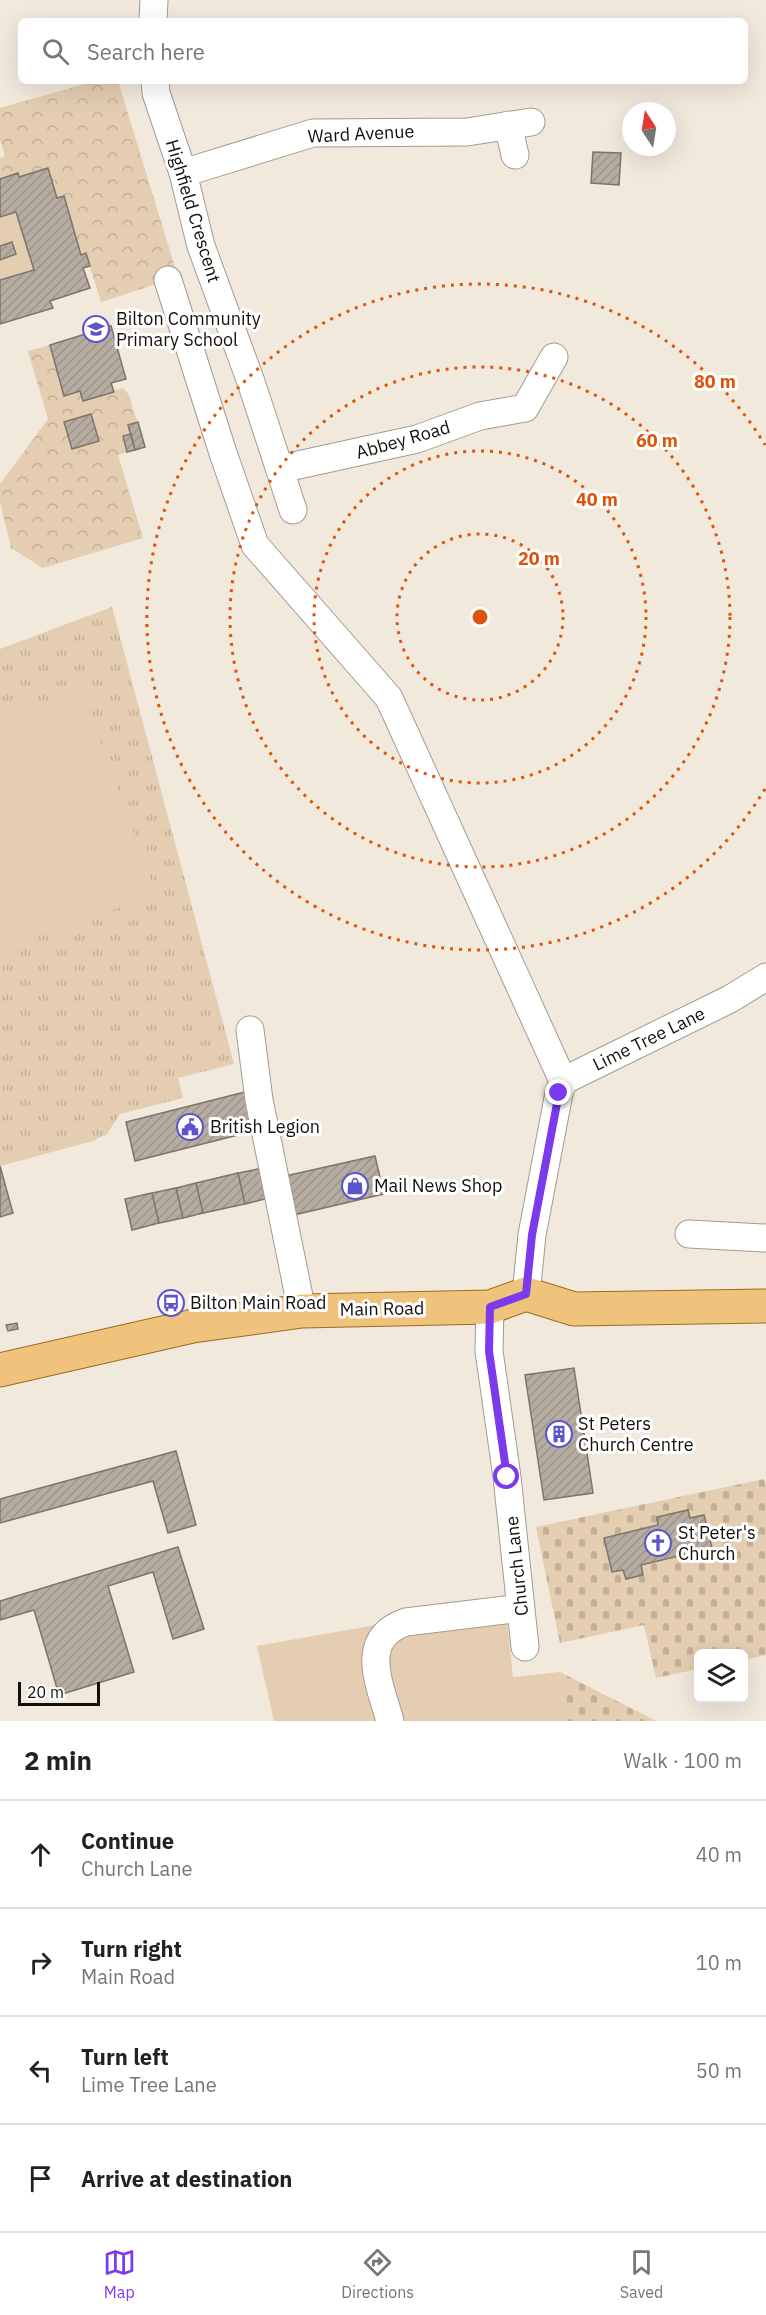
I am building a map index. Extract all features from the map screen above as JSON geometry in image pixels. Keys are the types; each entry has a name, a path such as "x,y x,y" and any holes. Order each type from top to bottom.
{"main road":[{"name":"Main Road","path":"0,1370 193,1326 302,1311 490,1307 526,1294"},
{"path":"526,1294 574,1309 766,1306"}],"street":[{"path":"153,18 154,0"},
{"name":"Highfield Crescent","path":"155,84 156,93 183,173 201,246 293,510"},
{"name":"Ward Avenue","path":"183,173 313,133 467,132 520,124 515,155"},
{"path":"168,280 255,545 389,698 563,1081 532,1235 526,1294"},
{"name":"Abbey Road","path":"280,469 417,439 480,417 533,416 554,357"},
{"name":"Lime Tree Lane","path":"563,1081 730,999 766,977"},
{"path":"250,1030 259,1100 302,1311"},
{"path":"689,1234 766,1238"},
{"name":"Church Lane","path":"490,1307 489,1351 507,1477 525,1647"},
{"path":"390,1721 375,1668 376,1648 385,1633 406,1622 521,1608"}],"green space":[{"path":"84,84 119,84 178,277 101,302 86,254 81,255 64,197 57,198 48,168 19,177 17,173 0,179 0,158 5,156 0,140 0,108"},
{"path":"16,212 34,270 0,280 0,217"},
{"path":"50,345 65,396 80,391 83,400 123,388 129,395 145,447 118,455 143,538 43,568 11,548 0,502 0,484 48,419 28,351"},
{"path":"112,607 234,1064 178,1078 183,1098 120,1114 107,1134 93,1141 0,1166 0,649"},
{"path":"81,689 156,894 0,951 0,718"},
{"path":"764,1479 766,1487 766,1655 748,1659 748,1649 694,1649 694,1670 656,1678 644,1625 560,1643 536,1527"},
{"path":"505,1602 513,1677 560,1672 566,1721 274,1721 257,1646"},
{"path":"560,1672 656,1721 566,1721"}],"building":[{"path":"593,152 621,153 619,185 591,183"},
{"path":"48,168 57,198 64,196 81,255 86,253 90,266 83,268 90,288 50,301 53,308 0,324 0,280 34,270 16,212 0,217 0,179 18,173 19,177"},
{"path":"12,242 16,254 0,260 0,246"},
{"path":"111,326 126,379 111,383 114,392 83,401 80,391 64,396 50,345"},
{"path":"91,414 99,441 72,449 64,422"},
{"path":"138,422 145,447 135,450 128,425"},
{"path":"131,434 135,450 127,452 123,436"},
{"name":"British Legion","path":"245,1092 254,1131 135,1161 126,1122"},
{"path":"375,1156 384,1194 285,1217 276,1178"},
{"path":"0,1166 13,1213 0,1217"},
{"path":"263,1168 269,1198 245,1204 238,1173"},
{"path":"238,1173 245,1204 203,1213 196,1183"},
{"path":"196,1183 203,1213 183,1218 176,1188"},
{"path":"176,1188 183,1218 159,1223 152,1193"},
{"path":"152,1193 159,1223 132,1230 125,1199"},
{"path":"17,1323 18,1329 8,1331 6,1325"},
{"name":"St Peters Church Centre","path":"574,1368 593,1493 544,1500 525,1375"},
{"path":"176,1451 196,1525 168,1533 153,1481 0,1523 0,1499"},
{"name":"St Peter's Church","path":"688,1510 690,1518 704,1515 712,1548 641,1565 643,1575 626,1579 623,1570 612,1572 604,1538 658,1525 657,1517"},
{"path":"178,1547 204,1629 173,1639 153,1572 108,1586 134,1672 59,1695 34,1610 0,1620 0,1601"}],"place":[{"name":"Bilton Community Primary School","path":"96,329"},
{"name":"British Legion","path":"190,1127"},
{"name":"Mail News Shop","path":"355,1186"},
{"name":"Bilton Main Road","path":"171,1303"},
{"name":"St Peters Church Centre","path":"559,1434"},
{"name":"St Peter's Church","path":"658,1543"}],"route":[{"path":"507,1477 489,1351 490,1307 526,1294 532,1235 559,1093"}]}
